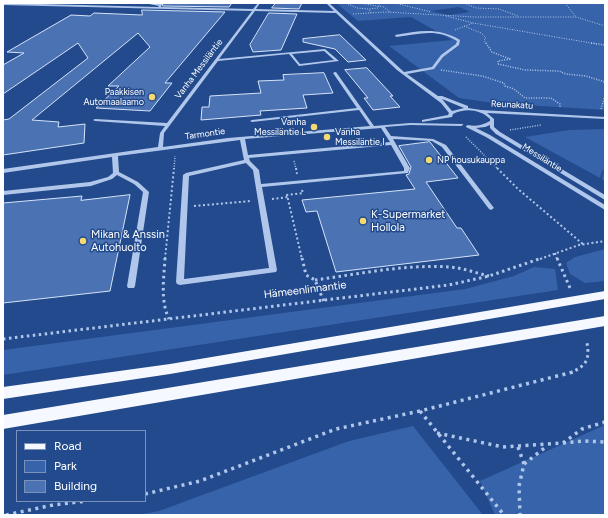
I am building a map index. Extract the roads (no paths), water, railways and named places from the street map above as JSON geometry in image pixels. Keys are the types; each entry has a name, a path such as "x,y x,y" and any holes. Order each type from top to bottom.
{"main road":[{"path":"3,393 170,369 605,295"},
{"path":"3,422 605,321"}],"street":[{"path":"70,6 76,3"},
{"path":"110,7 119,3"},
{"path":"145,3 160,5 158,8"},
{"name":"Vanha Messiläntie","path":"160,149 162,133 259,3"},
{"path":"327,3 404,73 445,104 452,120 461,125"},
{"path":"3,4 336,12"},
{"path":"3,8 12,4"},
{"path":"396,36 438,31 446,32 459,41 458,44 442,56 433,68 404,73"},
{"path":"216,60 325,50 337,61 299,65 290,54"},
{"path":"335,73 373,127"},
{"path":"429,92 486,113 492,121"},
{"path":"252,121 360,109"},
{"name":"Tarmontie","path":"410,124 450,114 460,109 473,109"},
{"name":"Reunakatu","path":"480,111 605,118"},
{"name":"Reunakatu","path":"468,126 486,126 492,121 515,115 544,114"},
{"path":"95,120 168,125"},
{"name":"Messiläntie","path":"492,121 492,127 498,133 605,198"},
{"name":"Tarmontie","path":"3,171 242,138 410,124 449,123 468,126"},
{"path":"259,186 406,172 407,168 382,126"},
{"name":"Messiläntie","path":"468,126 488,136 605,208"},
{"path":"389,137 439,142 444,146 491,208"},
{"path":"242,138 247,159 256,170 273,270 180,282 186,175 247,159 393,143"},
{"path":"115,155 116,173"},
{"path":"3,193 91,184 105,180 116,173"},
{"path":"116,173 129,178 146,192 131,286"}],"place":[{"name":"Paakkisen Automaalaamo","path":"152,97"},
{"name":"Vanha Messiläntie L","path":"314,127"},
{"name":"Vanha Messiläntie I","path":"327,137"},
{"name":"NP housukauppa","path":"429,160"},
{"name":"K-Supermarket Hollola","path":"363,221"},
{"name":"Mikan & Anssin Autohuolto","path":"83,241"}]}
